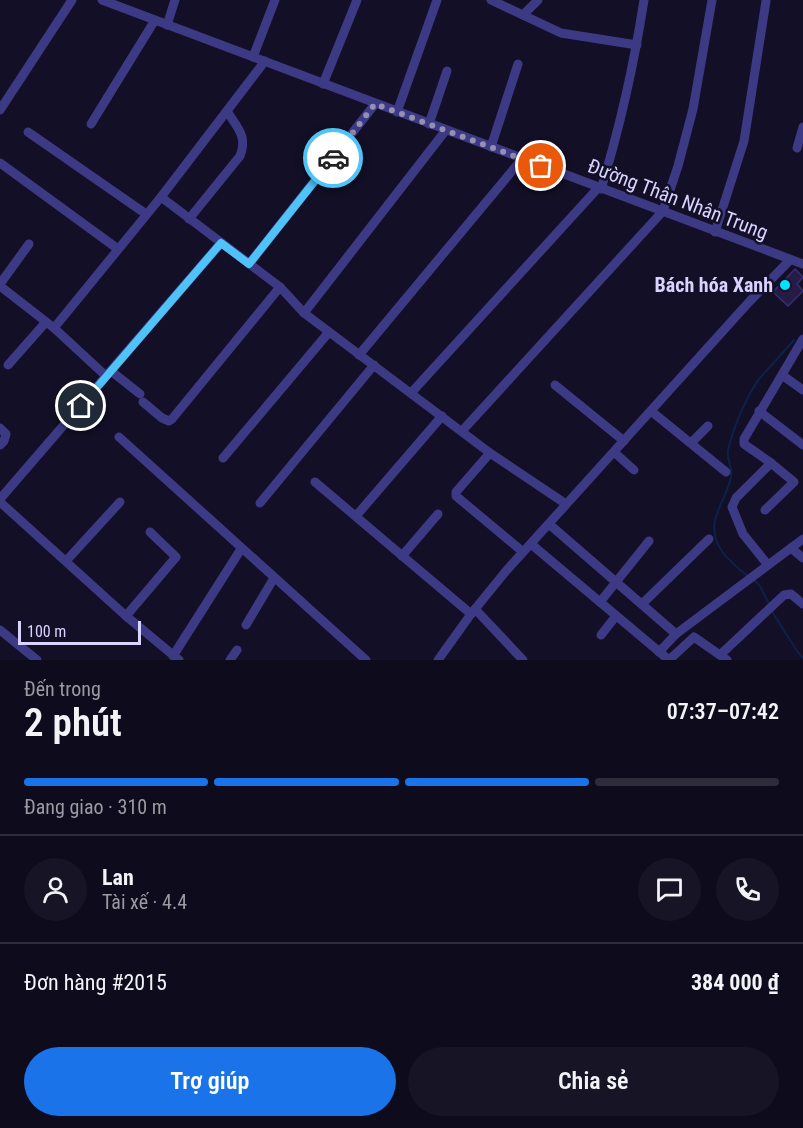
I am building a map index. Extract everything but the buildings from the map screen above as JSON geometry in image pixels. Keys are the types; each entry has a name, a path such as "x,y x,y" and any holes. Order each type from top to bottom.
{"street":[{"path":"0,110 72,0"},
{"name":"Đường Thân Nhân Trung","path":"102,0 803,264"},
{"path":"167,25 175,0"},
{"path":"253,57 275,0"},
{"path":"323,84 357,0"},
{"path":"397,112 437,0"},
{"path":"490,0 561,33 637,45"},
{"path":"523,15 538,0"},
{"path":"411,393 600,188 622,118 644,0"},
{"path":"462,431 663,211 693,109 712,0"},
{"path":"715,232 744,141 766,1"},
{"path":"91,124 155,20"},
{"path":"8,365 50,325 118,249 161,197 265,61"},
{"path":"491,147 518,64"},
{"path":"429,124 447,70"},
{"path":"249,264 375,104"},
{"path":"189,219 240,156 243,148 243,138 227,111"},
{"path":"797,148 803,127"},
{"path":"304,313 447,130"},
{"path":"28,132 146,214"},
{"path":"360,355 522,159"},
{"path":"0,163 118,249"},
{"path":"161,197 280,287 304,313 329,332 490,453 566,504"},
{"path":"221,243 0,500 126,616 176,658 241,549"},
{"path":"29,244 0,285 108,374 141,398 162,418 169,421 280,287"},
{"path":"438,660 473,611 523,552 789,260"},
{"path":"223,458 329,332"},
{"path":"765,510 794,482 743,442 803,339"},
{"path":"260,503 374,365"},
{"path":"782,375 803,390"},
{"path":"555,385 624,441"},
{"path":"651,411 726,472"},
{"path":"759,411 803,444"},
{"path":"356,516 442,416"},
{"path":"691,444 708,426"},
{"path":"0,428 6,434 0,445"},
{"path":"118,437 366,660"},
{"path":"614,452 634,470"},
{"path":"490,453 456,492 456,496 523,552"},
{"path":"768,565 742,534 732,507 736,498 771,463"},
{"path":"315,482 402,556 473,611 523,660"},
{"path":"66,561 120,502"},
{"path":"402,556 438,514"},
{"path":"549,524 676,634"},
{"path":"126,616 176,557 150,532"},
{"path":"642,604 709,538"},
{"path":"659,652 676,634 803,540"},
{"path":"600,602 648,541"},
{"path":"531,544 669,660 694,637 724,658 774,604 788,594 801,598"},
{"path":"791,548 803,558"},
{"path":"246,625 274,578"},
{"path":"601,635 616,616"},
{"path":"0,630 37,660"},
{"path":"230,660 237,650"}],"waterway":[{"path":"748,576 728,559 718,545 714,529 715,520 731,477 728,450 733,432 750,393 764,373 794,340"},
{"path":"753,579 760,586 769,604"},
{"path":"771,610 803,658"}],"way so far":[{"path":"333,158 375,104 541,166"}],"place":[{"name":"Bách hóa Xanh","path":"785,285"}],"route":[{"path":"81,406 221,243 249,264 333,158"}]}
